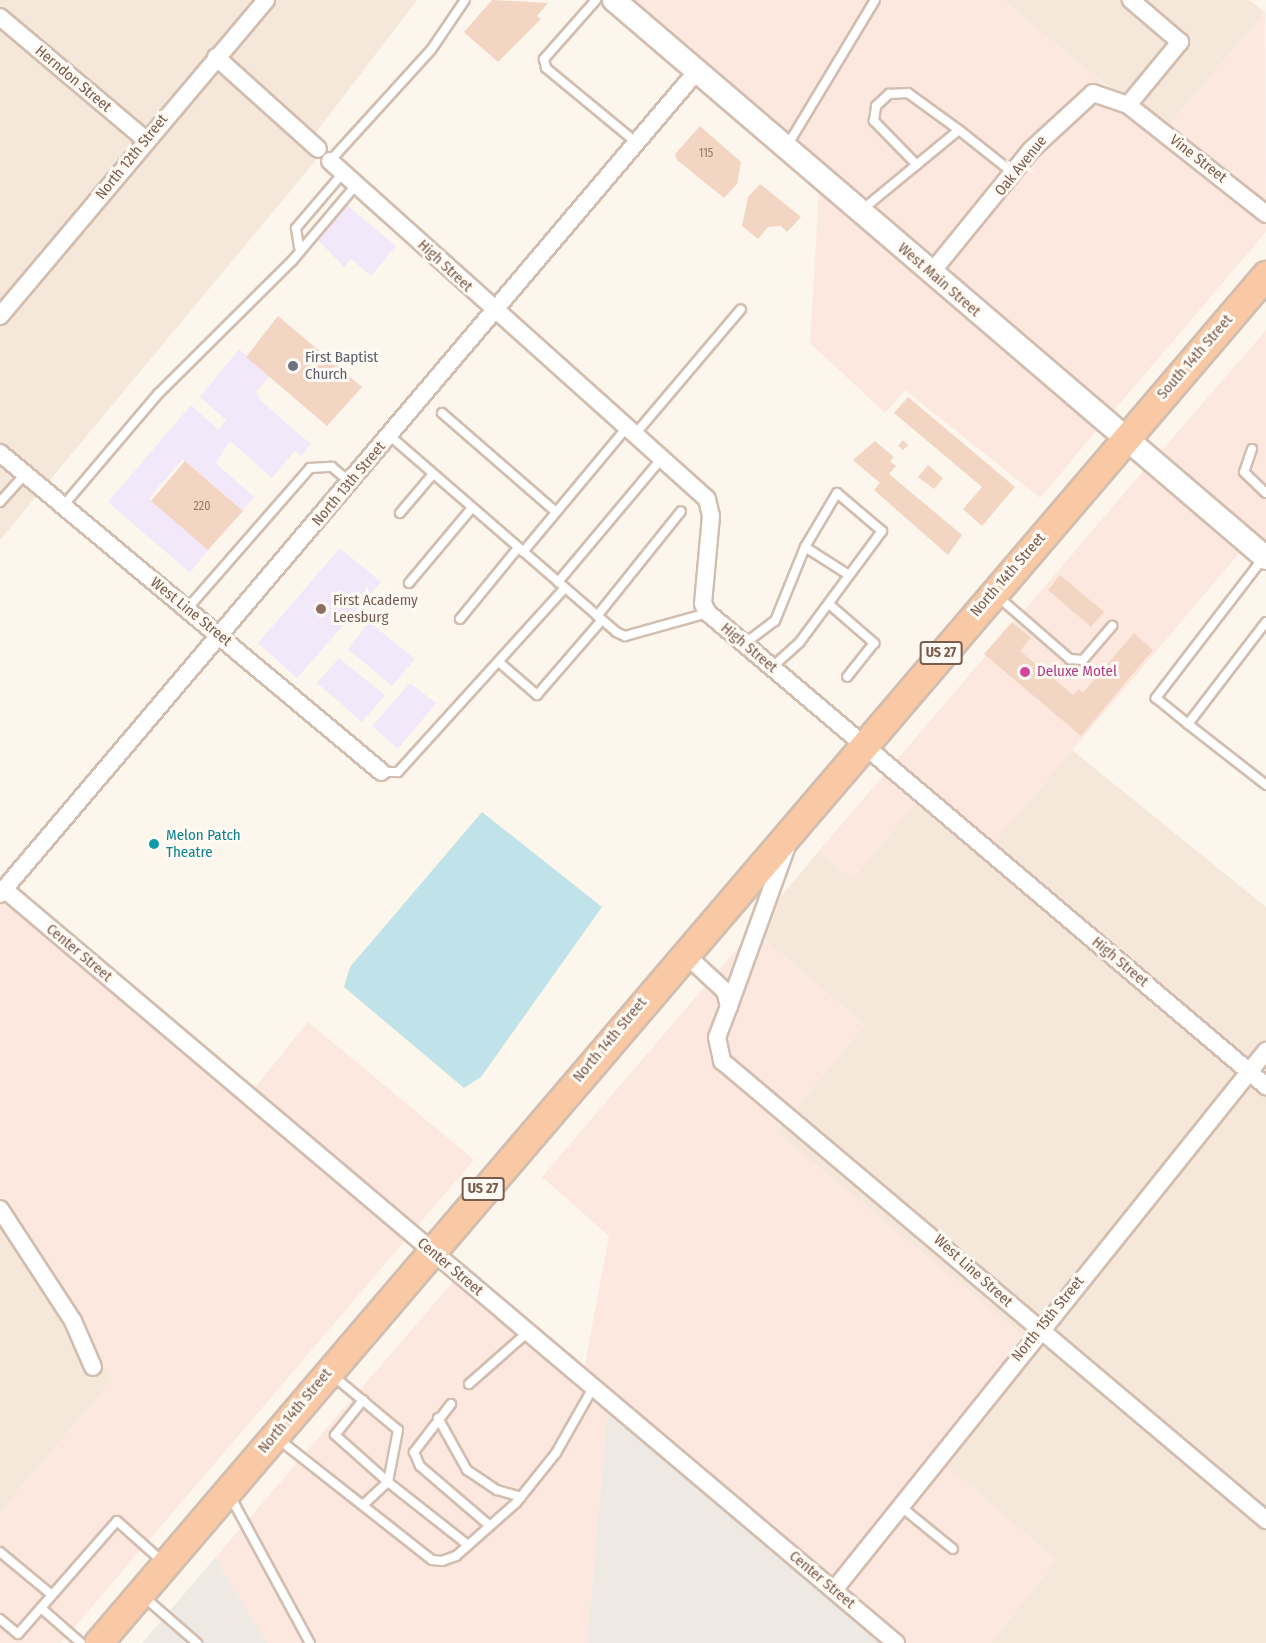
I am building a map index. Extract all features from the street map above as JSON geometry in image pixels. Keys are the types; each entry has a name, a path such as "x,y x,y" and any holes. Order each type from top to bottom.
{"highway":[{"name":"South 14th Street","path":"1124,439 1266,275"},
{"name":"North 14th Street","path":"98,1643 1124,439"}],"main road":[{"name":"West Main Street","path":"614,0 785,149 1265,557"}],"street":[{"name":"North 12th Street","path":"0,316 266,0"},
{"path":"1128,105 1180,42 1131,0"},
{"name":"Herndon Street","path":"0,17 146,140"},
{"path":"216,57 318,149"},
{"name":"North 13th Street","path":"2,892 696,72"},
{"name":"Oak Avenue","path":"931,273 1014,173 1086,97 1103,94 1128,105"},
{"name":"Vine Street","path":"1128,105 1266,214"},
{"name":"High Street","path":"330,161 495,312 663,457 707,499 711,516 703,604 708,613 1266,1086"},
{"name":"West Line Street","path":"0,453 381,772"},
{"name":"West Line Street","path":"795,824 717,1037 722,1061 1266,1520"},
{"name":"Center Street","path":"2,892 896,1643"},
{"path":"684,953 725,991 729,1006"},
{"name":"North 15th Street","path":"834,1590 1039,1330 1266,1051"},
{"path":"2,1215 73,1321 93,1367"}],"lane":[{"path":"330,161 431,50 465,0"},
{"path":"596,0 544,59 546,68 637,143"},
{"path":"785,149 875,0"},
{"path":"917,165 874,122 876,106 888,94 908,93 1014,173"},
{"path":"860,212 958,130"},
{"path":"299,247 296,228 343,173"},
{"path":"63,506 159,393 356,185"},
{"path":"460,619 520,550 741,309"},
{"path":"442,413 556,512"},
{"path":"390,436 599,618 626,636 708,613"},
{"path":"1252,449 1244,472 1266,493"},
{"path":"381,772 398,772 500,663 663,457"},
{"path":"187,609 310,468 332,467 351,482"},
{"path":"0,502 25,474"},
{"path":"400,513 433,474"},
{"path":"744,644 775,621 805,547 837,493 882,531 829,604 772,667"},
{"path":"409,583 472,508"},
{"path":"500,663 537,695 681,511"},
{"path":"805,547 849,575"},
{"path":"1265,557 1156,698 1266,785"},
{"path":"993,593 1070,659 1083,660 1112,626"},
{"path":"829,604 874,643 847,677"},
{"path":"1188,724 1266,621"},
{"path":"469,1384 528,1332"},
{"path":"328,1372 398,1430 388,1482 363,1505"},
{"path":"275,1436 432,1560 456,1556 521,1497 556,1453 593,1388"},
{"path":"363,1400 335,1435 388,1482 468,1545"},
{"path":"451,1404 414,1452 420,1466 490,1526"},
{"path":"438,1419 467,1470 496,1490 521,1497"},
{"path":"228,1491 310,1643"},
{"path":"900,1505 953,1549"},
{"path":"0,1619 18,1634 117,1521 165,1564"},
{"path":"0,1552 52,1595"},
{"path":"140,1594 197,1643"},
{"path":"41,1608 81,1643"}],"shaded area":[{"path":"0,0 417,0 314,135 327,147 0,540"},
{"path":"629,0 1003,0 1163,132 1265,12 1266,232 1110,415"},
{"path":"1003,0 1249,0 1265,12 1163,132"},
{"path":"819,190 1098,429 1040,498 905,390 885,413 810,343"},
{"path":"342,201 396,246 371,276 351,259 344,267 315,237"},
{"path":"1266,330 1266,545 1158,455"},
{"path":"239,349 269,377 256,392 261,401 311,444 301,456 295,451 272,478 230,441 216,463 254,497 243,511 183,459 149,498 208,550 190,573 108,502 191,405 219,430 226,420 200,397"},
{"path":"1145,469 1242,550 1037,792 987,850 923,795 853,879 818,852"},
{"path":"340,548 381,582 297,678 258,643"},
{"path":"369,622 415,659 392,686 348,649"},
{"path":"339,658 385,695 362,722 317,683"},
{"path":"410,683 436,703 398,749 372,726"},
{"path":"1072,750 1266,907 1266,1643 991,1643 1056,1560 941,1461 1035,1346 776,1132 865,1025 753,930 818,852 853,879 922,795 1037,792"},
{"path":"0,892 248,1096 308,1022 474,1160 61,1643 0,1643 0,1512 113,1379 0,1204"},
{"path":"753,930 865,1025 776,1132 1036,1346 942,1461 1056,1560 991,1643 899,1643 609,1396 587,1643 267,1643 215,1558 464,1269 581,1367 585,1364 609,1236 542,1177"},
{"path":"0,1204 113,1379 0,1512"},
{"path":"609,1395 899,1643 587,1643"},
{"path":"215,1558 267,1643 142,1643"}],"water":[{"path":"482,812 602,907 481,1077 464,1088 344,987 350,967"}],"building":[{"path":"492,0 548,3 537,16 541,19 498,62 464,32"},
{"path":"700,126 741,162 737,184 724,198 677,160 675,154"},
{"path":"760,184 801,217 787,232 781,226 768,227 758,239 742,226 748,197"},
{"path":"278,316 362,387 327,426 246,357"},
{"path":"908,397 1015,487 982,526 963,509 982,487 894,413"},
{"path":"903,440 908,445 903,450 898,446"},
{"path":"875,441 894,457 890,461 896,466 889,474 962,535 948,555 874,490 880,483 853,460"},
{"path":"185,461 243,511 208,550 151,501"},
{"path":"928,465 943,478 934,489 918,477"},
{"path":"1060,575 1104,612 1091,627 1048,590"},
{"name":"Deluxe Motel","path":"1012,622 1031,638 1020,651 1073,695 1079,689 1083,693 1134,633 1153,650 1081,736 984,654"}],"place":[{"name":"First Baptist Church","path":"293,366"},
{"name":"First Academy Leesburg","path":"321,609"},
{"name":"Deluxe Motel","path":"1025,672"},
{"name":"Melon Patch Theatre","path":"154,844"}]}
